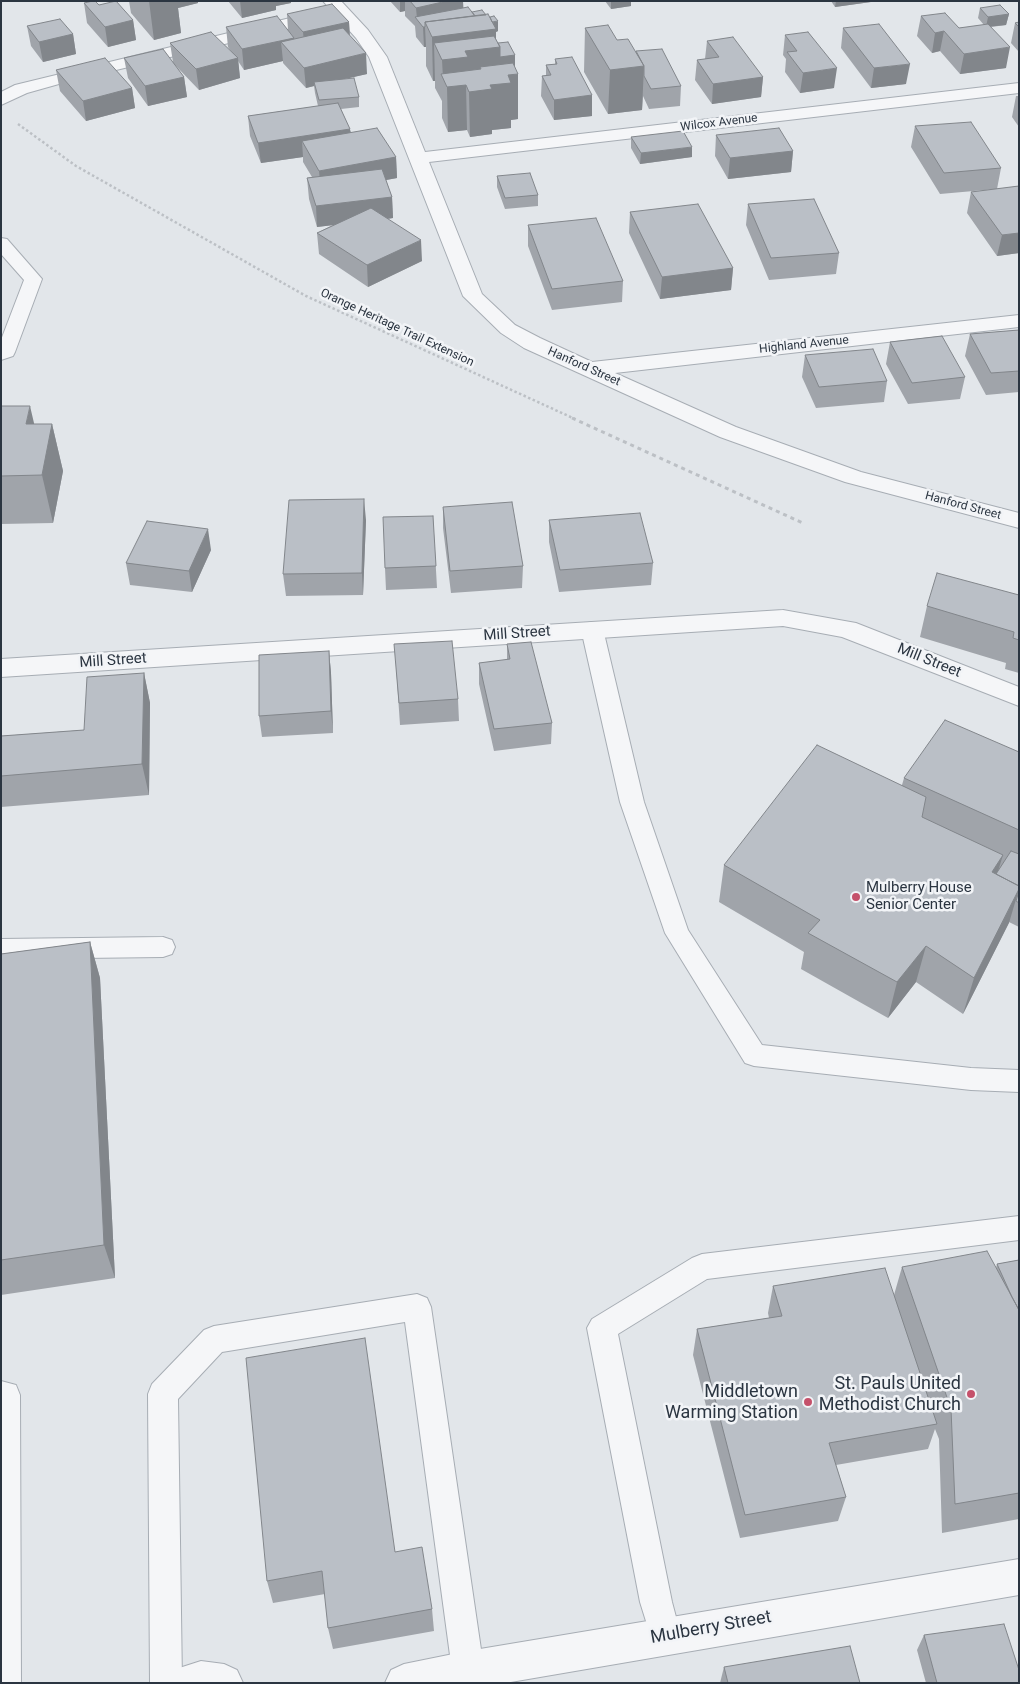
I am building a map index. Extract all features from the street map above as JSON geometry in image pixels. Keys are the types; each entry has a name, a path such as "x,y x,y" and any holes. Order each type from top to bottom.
{"street":[{"path":"1,100 21,89 336,6"},
{"name":"Hanford Street","path":"336,6 362,34 378,57 472,296 508,329 532,343 728,432 853,477 1019,521"},
{"name":"Wilcox Avenue","path":"418,158 1019,88"},
{"name":"Highland Avenue","path":"589,369 1019,322"},
{"name":"Mill Street","path":"1,668 783,618 847,629 1019,697"},
{"name":"Mulberry Street","path":"404,1683 665,1636 1019,1577"},
{"path":"186,1683 201,1680 224,1683"}],"lane":[{"path":"1,355 6,352 33,278 4,249"},
{"path":"1,315 20,315"},
{"path":"592,629 632,802 676,933 754,1055 971,1079 1019,1081"},
{"path":"1,950 162,947"},
{"path":"665,1636 656,1602 602,1328 702,1267 1019,1228"},
{"path":"166,1683 163,1394 214,1340 417,1307 468,1670"},
{"path":"1,1395 5,1395 5,1683"}],"path":[{"name":"Orange Heritage Trail Extension","path":"16,122 76,166 306,296 805,524"}],"building":[{"path":"95,1 99,5 116,1 133,20 105,27 84,3"},
{"path":"410,1 447,1 416,8"},
{"path":"332,4 349,22 303,32 287,14"},
{"path":"1000,5 1009,14 988,17 980,8"},
{"path":"468,7 475,16 425,22 425,27 415,17"},
{"path":"482,10 486,15 475,16 472,12"},
{"path":"945,13 959,28 988,24 1010,47 964,54 944,31 935,33 921,16"},
{"path":"488,14 496,29 432,37 425,22"},
{"path":"277,16 294,38 242,49 226,27"},
{"path":"494,16 498,21 492,22 490,17"},
{"path":"60,19 73,34 39,42 27,26"},
{"path":"879,24 910,64 874,68 843,28"},
{"path":"608,25 617,40 628,39 644,66 610,70 585,28"},
{"path":"343,28 366,53 304,68 281,42"},
{"path":"211,32 238,58 196,69 170,43"},
{"path":"808,32 837,68 803,73 787,52 797,51 785,35"},
{"path":"494,36 500,47 465,51 468,57 442,60 434,43"},
{"path":"733,37 763,77 713,84 697,60 719,57 707,41"},
{"path":"508,42 515,55 500,57 498,43"},
{"path":"163,49 184,77 145,86 124,58"},
{"path":"662,49 681,86 651,89 644,76 644,66 636,51"},
{"path":"572,57 592,95 554,100 542,76 551,75 546,65 557,64 555,59"},
{"path":"105,58 132,88 83,101 56,70"},
{"path":"513,63 518,74 508,75 511,83 490,85 492,89 469,92 466,85 447,87 441,74 481,69 480,67"},
{"path":"354,78 359,97 319,100 314,82"},
{"path":"338,103 350,129 258,143 248,116"},
{"path":"971,122 1001,168 944,173 915,126"},
{"path":"377,128 396,157 319,171 302,141"},
{"path":"779,128 793,151 730,158 716,135"},
{"path":"683,131 692,147 641,153 631,137"},
{"path":"382,169 392,197 316,206 307,178"},
{"path":"530,173 538,195 505,198 497,176"},
{"path":"1019,186 1019,233 1002,235 971,192"},
{"path":"814,199 839,253 771,258 748,204"},
{"path":"698,204 733,268 662,277 630,212"},
{"path":"371,208 421,240 367,265 317,233"},
{"path":"596,218 623,281 552,289 528,225"},
{"path":"1019,330 1019,371 991,373 970,334"},
{"path":"942,336 965,377 912,383 890,342"},
{"path":"873,349 887,381 819,387 805,355"},
{"path":"1,406 30,406 26,424 52,424 42,475 1,476"},
{"path":"364,499 362,573 283,574 289,500"},
{"path":"512,502 523,566 450,571 443,507"},
{"path":"640,513 653,563 560,570 549,520"},
{"path":"433,516 436,566 385,568 383,517"},
{"path":"147,521 208,529 189,571 126,563"},
{"path":"937,573 1019,595 1019,640 1013,638 1014,632 927,606"},
{"path":"452,641 458,699 399,703 394,644"},
{"path":"531,642 552,723 494,729 479,663 510,659 507,644"},
{"path":"329,651 331,711 259,716 259,655"},
{"path":"144,673 142,764 1,776 1,736 84,730 87,677"},
{"path":"945,720 1019,752 1019,830 904,778"},
{"name":"Mulberry House Senior Center","path":"817,745 926,797 922,817 1003,855 992,872 1019,886 1019,889 974,978 926,946 897,982 808,933 820,920 724,865"},
{"path":"1011,851 1019,854 1019,886 996,874"},
{"path":"1019,891 1019,903 1016,901"},
{"path":"90,942 104,1245 1,1260 1,954"},
{"name":"St. Pauls United Methodist Church","path":"987,1251 1019,1310 1019,1493 955,1504 951,1409 902,1267"},
{"path":"1019,1260 1019,1310 997,1264"},
{"name":"Middletown Warming Station","path":"885,1268 937,1424 829,1443 846,1497 745,1515 697,1329 782,1316 773,1286"},
{"path":"365,1338 395,1552 422,1547 432,1609 328,1628 322,1571 267,1581 246,1358"},
{"path":"1004,1624 1019,1670 1019,1683 937,1683 924,1635"},
{"path":"850,1646 860,1683 728,1683 724,1667"}],"place":[{"name":"Mulberry House Senior Center","path":"856,897"},
{"name":"St. Pauls United Methodist Church","path":"971,1394"},
{"name":"Middletown Warming Station","path":"808,1402"}]}
